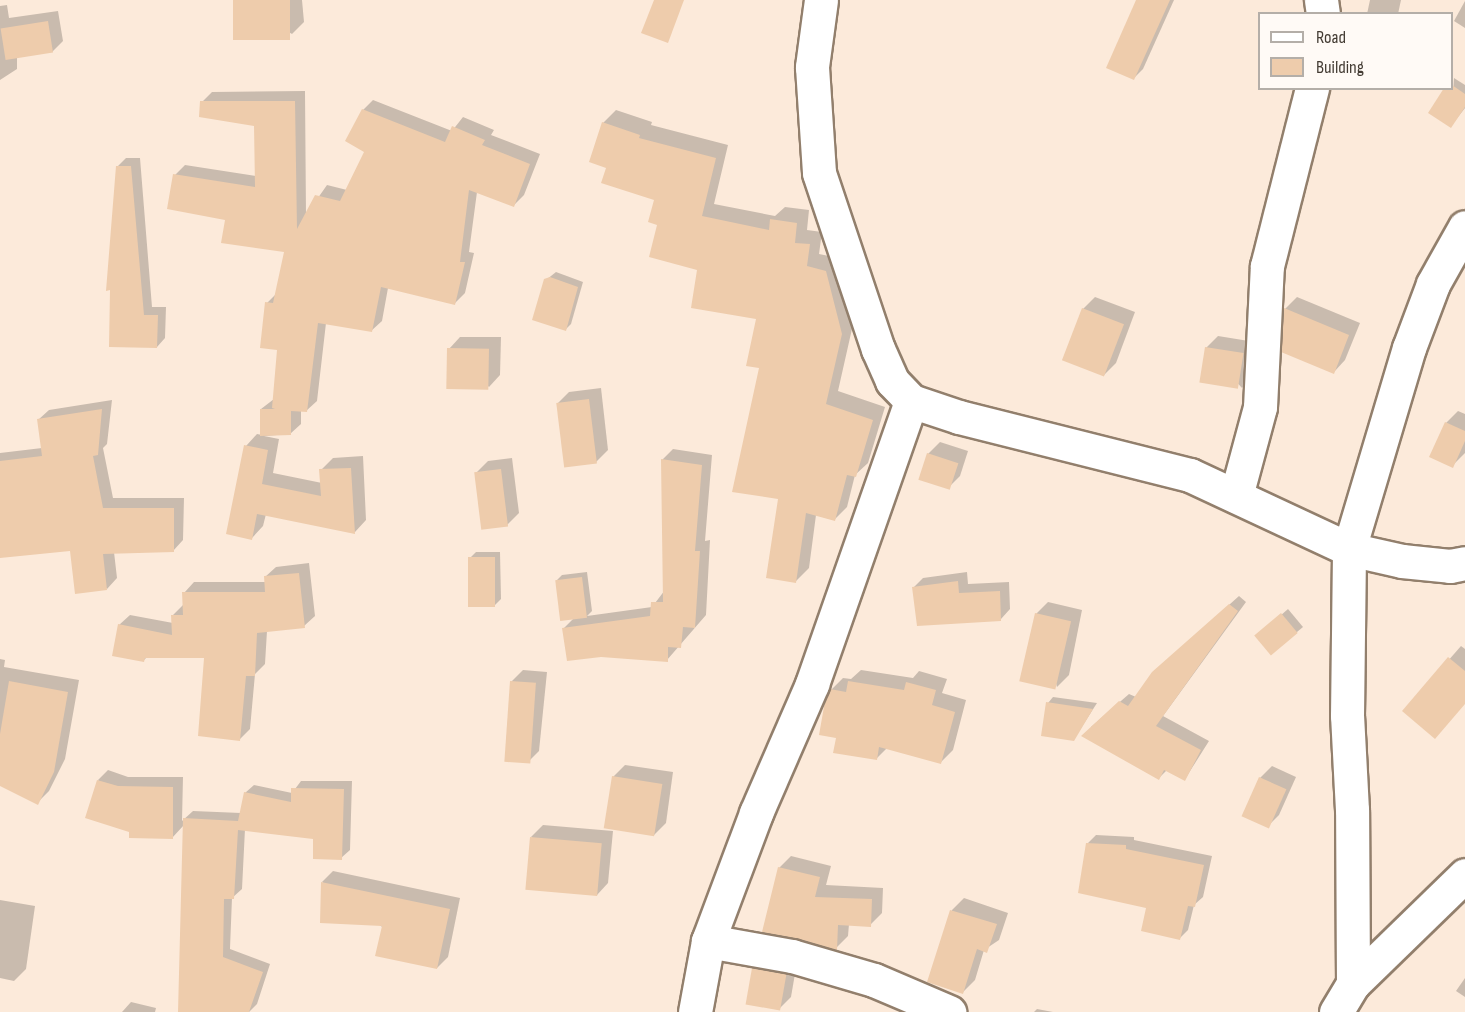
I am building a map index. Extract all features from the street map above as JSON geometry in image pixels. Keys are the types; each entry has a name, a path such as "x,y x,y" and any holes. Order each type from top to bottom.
{"street":[{"path":"821,0 812,67 819,173 878,349 892,381 911,400 969,420 1190,475 1349,549 1402,561 1450,566 1465,563"},
{"path":"1236,496 1260,407 1267,266 1311,90"},
{"path":"1353,984 1352,810 1347,716 1349,549 1409,348 1433,284 1465,227"},
{"path":"695,1012 708,941 756,813 812,684 911,400"},
{"path":"1336,1012 1353,984 1465,875"},
{"path":"708,941 792,956 874,980 949,1012"}],"building":[{"path":"233,0 290,0 290,40 233,40"},
{"path":"654,0 684,0 668,43 641,33"},
{"path":"1136,0 1170,0 1134,80 1106,68"},
{"path":"48,21 53,53 6,60 1,29"},
{"path":"1453,86 1465,94 1465,107 1451,128 1428,113 1443,90 1453,90"},
{"path":"200,101 295,101 297,229 315,195 340,201 364,152 345,141 362,109 445,142 452,126 485,140 482,145 530,164 514,207 469,190 460,262 465,262 455,305 381,287 372,332 318,323 307,412 291,411 291,435 260,436 260,409 275,409 272,408 277,350 260,348 265,302 273,303 284,252 221,243 225,220 167,209 173,174 255,187 254,126 199,117"},
{"path":"602,122 640,135 639,138 716,158 702,216 769,230 770,219 797,223 795,243 810,244 807,266 826,271 842,334 826,404 873,420 856,477 847,475 835,521 806,513 796,583 766,578 778,499 732,492 759,368 746,366 756,319 691,308 697,270 649,257 657,225 648,222 654,200 601,183 606,168 589,162"},
{"path":"116,166 131,166 144,315 158,315 157,348 109,347 110,290 106,291"},
{"path":"550,277 578,287 566,331 532,320 544,279"},
{"path":"1082,308 1124,324 1104,376 1062,360"},
{"path":"1284,308 1349,335 1334,374 1281,352"},
{"path":"1205,347 1244,353 1238,389 1199,383"},
{"path":"447,348 489,349 488,390 446,389"},
{"path":"589,399 597,464 564,468 556,403"},
{"path":"102,409 98,455 93,456 103,508 174,508 174,552 103,554 107,590 75,594 70,551 0,558 0,461 42,456 37,419"},
{"path":"1445,422 1465,431 1465,441 1453,468 1429,457"},
{"path":"244,445 268,450 262,484 321,496 319,469 351,468 355,534 257,514 252,540 226,534"},
{"path":"927,453 958,463 950,490 918,480"},
{"path":"661,459 702,465 695,551 700,551 695,628 683,627 681,648 668,647 668,662 601,657 567,661 562,628 650,616 651,602 663,602"},
{"path":"501,469 508,527 481,530 474,472"},
{"path":"468,557 495,557 495,607 468,607"},
{"path":"299,573 305,628 257,633 255,676 246,676 240,741 198,736 204,658 145,658 144,662 112,656 118,624 172,635 171,615 183,615 182,592 265,592 264,576"},
{"path":"582,577 587,618 560,621 555,580"},
{"path":"958,581 959,593 1000,591 1001,621 917,626 912,587"},
{"path":"1229,604 1238,611 1156,726 1201,750 1185,781 1164,770 1159,780 1081,736 1119,701 1128,706 1152,672"},
{"path":"1035,613 1071,621 1055,690 1019,681"},
{"path":"1281,613 1298,633 1271,655 1254,635"},
{"path":"1448,657 1465,671 1465,704 1435,739 1402,711"},
{"path":"9,681 68,692 54,772 38,805 0,786 0,734"},
{"path":"510,681 536,683 530,764 504,762"},
{"path":"848,681 904,690 906,682 936,690 932,705 955,712 941,764 879,747 877,760 833,753 836,738 819,735 825,701 830,689 846,692"},
{"path":"1046,702 1093,709 1074,741 1041,736"},
{"path":"612,776 662,784 654,836 604,828"},
{"path":"1259,777 1286,789 1269,828 1242,816"},
{"path":"97,780 118,786 173,787 173,839 129,838 129,832 85,818"},
{"path":"291,788 344,789 342,860 313,859 313,839 238,830 234,899 224,899 223,957 263,972 249,1012 178,1012 183,818 238,821 244,792 291,802"},
{"path":"530,837 602,843 597,896 525,890"},
{"path":"1086,843 1126,845 1126,849 1204,865 1195,907 1188,906 1180,940 1141,931 1146,908 1078,893"},
{"path":"778,867 820,877 815,897 872,899 871,927 838,925 837,950 762,932"},
{"path":"321,882 450,909 437,969 375,956 382,926 320,923"},
{"path":"950,910 997,924 987,953 977,949 963,994 927,982"},
{"path":"752,968 786,974 780,1011 746,1004"}]}
